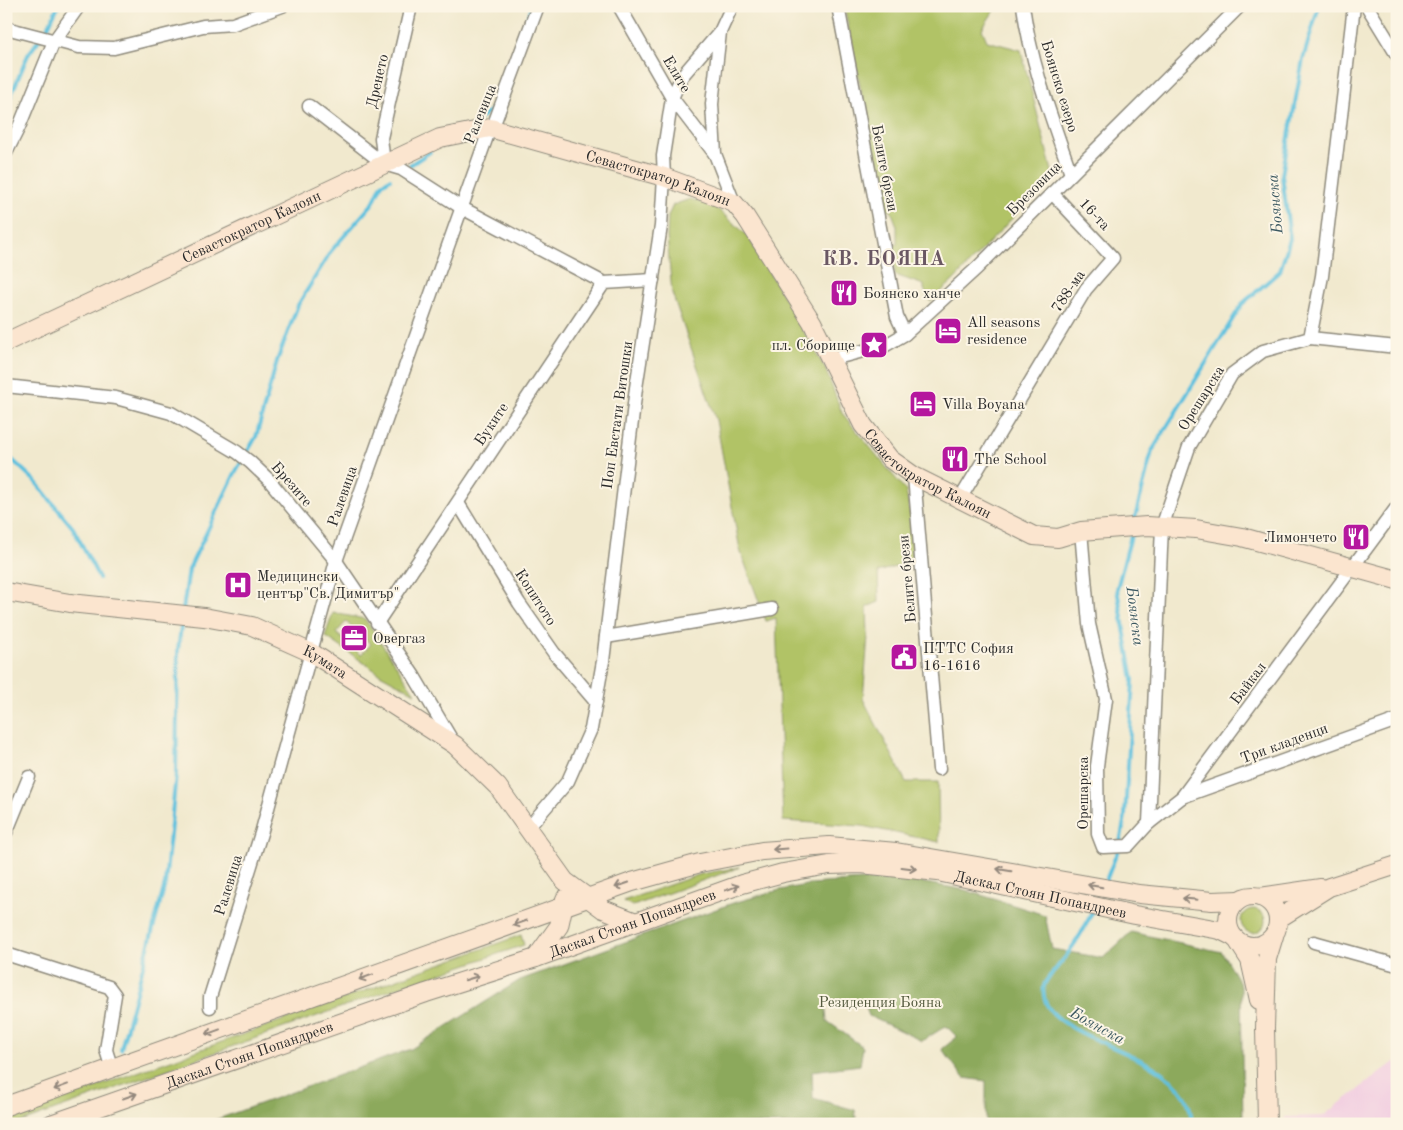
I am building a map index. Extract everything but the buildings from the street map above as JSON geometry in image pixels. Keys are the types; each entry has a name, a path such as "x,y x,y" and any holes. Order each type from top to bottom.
{"main road":[{"name":"Севастократор Калоян","path":"6,342 440,138 490,128 664,177 734,203 745,216 812,322 829,360 872,438 890,459 914,476 1034,536 1058,538 1082,531 1100,529 1155,527 1196,529 1242,537 1397,580"},
{"name":"Кумата","path":"6,592 70,603 204,617 252,626 312,653 455,745 498,787 565,881 585,898 603,909 636,922"},
{"name":"Даскал Стоян Попандреев","path":"6,1106 632,882 700,863 762,851 829,846 896,852 1139,894 1212,901 1239,900"},
{"name":"Даскал Стоян Попандреев","path":"51,1124 426,993 536,958 742,884 783,873 829,865 861,864 938,872 1135,915 1220,930 1236,939"},
{"path":"1265,1028 1250,960 1228,923 1228,914 1239,900 1253,896 1260,897 1329,888 1397,865"},
{"path":"536,958 559,926 565,906 565,881"},
{"path":"1278,919 1329,888"},
{"path":"1260,897 1272,906 1278,919 1267,958 1265,1028 1267,1124"},
{"path":"1236,939 1254,947 1267,942 1274,936"}],"street":[{"path":"6,153 20,127 54,41 79,6"},
{"path":"6,28 80,47 114,48 203,26 233,24 282,6"},
{"name":"Дренето","path":"384,164 381,138 411,6"},
{"name":"Ралевица","path":"210,1007 210,997 262,830 336,561 490,128 497,116 538,6"},
{"name":"Елите","path":"619,6 672,98 715,154"},
{"name":"Поп Евстати Витошки","path":"528,828 568,780 591,728 606,637 636,388 661,226 664,177 662,156 672,98 682,76 720,32 732,6"},
{"name":"Белите брези","path":"838,6 897,317 904,334"},
{"name":"Боянско езеро","path":"1023,6 1027,31 1045,96 1071,174"},
{"name":"Брезовица","path":"829,360 886,345 904,334 977,268 1240,6"},
{"path":"1354,6 1322,276 1310,338 1397,347"},
{"path":"1367,6 1397,55"},
{"path":"720,32 712,104 715,154 734,203"},
{"path":"309,106 384,164 401,169 462,208 604,283 653,280"},
{"name":"16-та","path":"1052,193 1113,258"},
{"name":"788-ма","path":"960,499 1086,289 1113,258"},
{"name":"Буките","path":"377,624 604,283"},
{"name":"Орешарска","path":"1149,823 1155,527 1190,447 1232,374 1263,351 1310,338"},
{"name":"Брезите","path":"6,386 116,398 171,413 237,452 250,462 269,480 336,561 414,676 455,745"},
{"name":"Белите брези","path":"914,476 940,769"},
{"name":"Копитото","path":"458,503 519,603 554,653 596,702"},
{"name":"Байкал","path":"1103,847 1128,846 1149,823 1182,798 1397,507"},
{"name":"Орешарска","path":"1082,531 1089,624 1106,699 1097,766 1098,834 1103,847"},
{"path":"606,637 772,609"},
{"name":"Три кладенци","path":"1182,798 1397,720"},
{"path":"6,833 29,777"},
{"path":"1314,942 1397,966"},
{"path":"6,954 109,987 115,995 106,1050 112,1069"}],"shaded area":[{"path":"1397,1060 1397,1124 1285,1124 1285,1117 1323,1116"}],"green space":[{"path":"844,6 997,6 982,29 987,41 1021,50 1053,175 953,281 930,301 924,285 895,275 892,246 897,244 897,226 891,210 885,211"},
{"path":"690,199 714,206 747,235 825,368 842,413 906,491 915,540 912,562 878,572 879,602 867,607 868,636 863,699 906,782 938,782 939,842 862,826 783,821 776,618 766,621 740,550 716,420 672,293 667,237 668,216 673,205"},
{"path":"333,613 365,619 415,693 380,674 325,636","holes":["346,622 371,644 361,655 336,633"]},
{"path":"740,867 633,906 623,901 701,874"},
{"name":"Резиденция Бояна","path":"876,879 908,880 965,890 1045,915 1052,949 1103,958 1131,932 1222,952 1241,986 1243,1124 986,1124 986,1081 964,1078 942,1049 957,1037 946,1026 922,1041 869,1016 864,1002 825,999 827,1021 863,1047 860,1065 812,1071 813,1098 855,1110 857,1124 204,1124 411,1049 520,980 733,903 811,884"},
{"path":"1253,909 1262,912 1265,921 1262,930 1253,933 1244,930 1241,921 1244,912"},
{"path":"521,935 524,945 359,1001 16,1124 6,1124 6,1119"}],"waterway":[{"path":"6,107 28,55 48,27 58,6"},
{"path":"528,16 531,6"},
{"name":"Боянска","path":"1134,522 1152,451 1242,304 1280,271 1290,239 1282,175 1303,59 1319,6"},
{"path":"479,119 495,107"},
{"path":"410,165 430,152"},
{"path":"183,609 189,569 235,473 256,437 277,361 298,305 331,251 373,203 382,184 390,179"},
{"path":"6,454 34,480 73,528 99,578"},
{"name":"Боянска","path":"1120,843 1125,816 1133,680 1117,589 1132,532"},
{"path":"121,1049 165,884 176,774 178,650 182,619"},
{"name":"Боянска","path":"1105,883 1118,850"},
{"name":"Боянска","path":"1093,910 1076,941 1046,982 1044,986 1046,1002 1053,1013 1070,1026 1159,1070 1184,1095 1188,1102 1192,1124"}],"place":[{"name":"Боянско ханче","path":"844,293"},
{"name":"All seasons residence","path":"948,331"},
{"name":"пл. Сборище","path":"874,345"},
{"name":"Villa Boyana","path":"923,404"},
{"name":"The School","path":"955,459"},
{"name":"Лимончето","path":"1356,537"},
{"name":"Медицински център\"Св. Димитър\"","path":"238,585"},
{"name":"Овергаз","path":"354,638"},
{"name":"ПТТС София 16-1616","path":"904,657"}],"district":[{"name":"КВ. БОЯНА","path":"884,258"}]}
